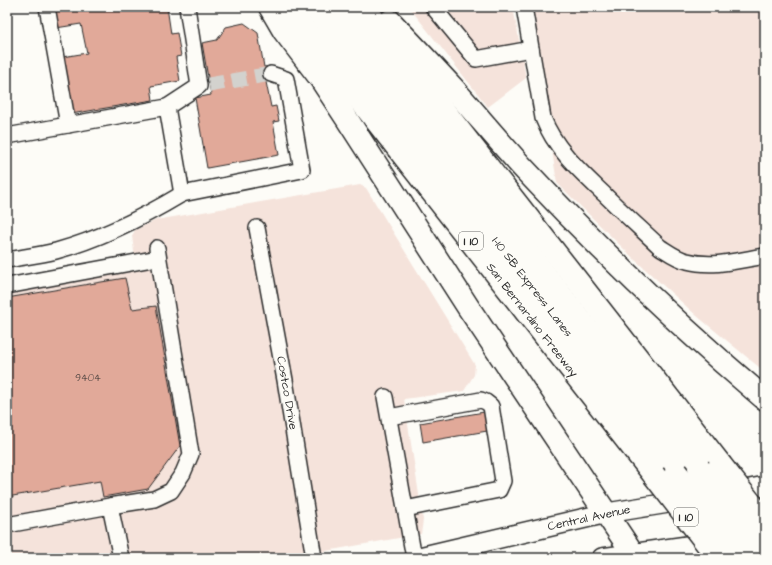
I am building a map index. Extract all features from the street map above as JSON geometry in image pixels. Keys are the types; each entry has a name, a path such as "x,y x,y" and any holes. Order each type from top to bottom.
{"highway":[{"path":"270,7 284,31 320,78 347,118 468,307 607,513 634,556"},
{"name":"San Bernardino Freeway","path":"287,7 718,558"},
{"name":"I-10 SB Express Lanes","path":"314,7 744,558"},
{"name":"I-10 SB Express Lanes","path":"337,7 765,554"},
{"path":"364,7 431,95 765,521"},
{"path":"377,7 452,87 489,131 567,214 675,320 718,360 765,399"}],"main road":[{"name":"Central Avenue","path":"414,558 607,513 765,486"},
{"path":"602,558 634,556 765,535"}],"street":[{"path":"47,7 68,125"},
{"path":"7,136 167,107 204,85 187,7"},
{"path":"433,7 476,59 531,49"},
{"path":"524,7 543,118 546,127 555,141 584,176 660,247 672,255 686,261 702,264 721,263 765,256"},
{"path":"7,260 55,251 104,234 153,211 182,194 302,170 286,79 271,74"},
{"path":"167,107 182,194"},
{"name":"Costco Drive","path":"257,228 284,377 314,558"},
{"path":"7,286 157,252 191,454 183,473 171,491 154,500 110,506 7,525"},
{"path":"385,397 414,558"},
{"path":"389,417 481,400 491,406 503,480 502,486 498,490 405,509"},
{"path":"110,506 121,558"}],"shaded area":[{"path":"409,7 513,7 526,78 488,107"},
{"path":"530,7 765,7 765,372 697,316 635,260 557,183"},
{"path":"360,185 366,188 475,365 474,375 464,391 404,399 423,520 421,534 287,558 7,558 7,280 135,259 132,236 135,230 156,220"}],"building":[{"path":"53,7 167,7 171,34 177,33 181,56 176,57 180,81 151,86 153,100 71,114 62,57 87,53 81,24 56,28"},
{"path":"244,23 258,33 264,67 270,66 272,81 266,82 271,107 276,106 279,121 273,122 279,155 207,168 195,98 211,95 202,43 217,40 226,27"},
{"path":"125,278 132,309 156,306 180,446 148,489 103,497 100,481 7,497 7,298"},
{"path":"490,411 493,430 423,442 420,423"}],"tunnel":[{"path":"209,85 271,74"}]}
